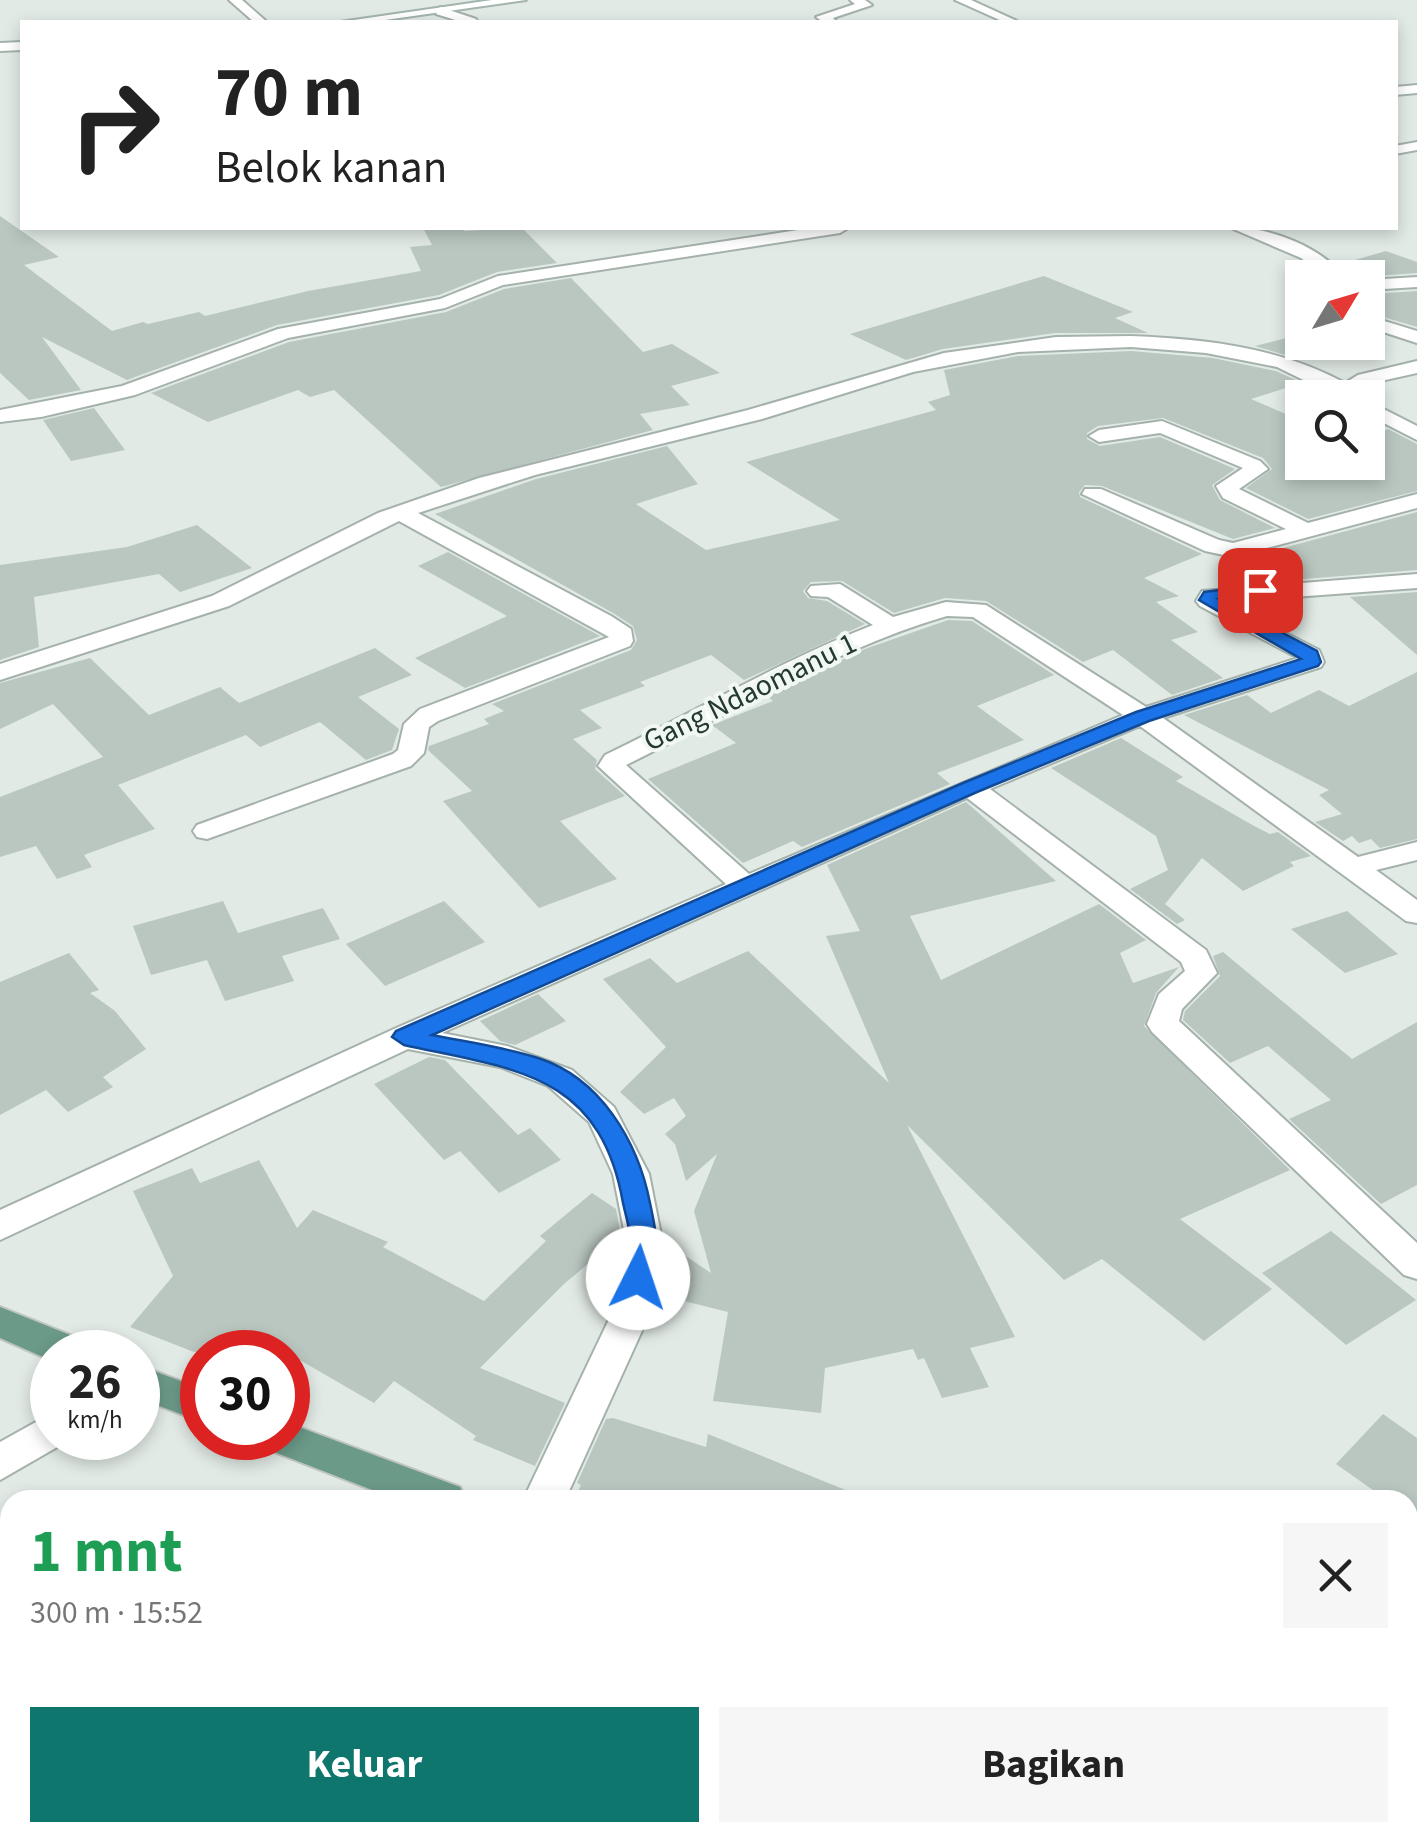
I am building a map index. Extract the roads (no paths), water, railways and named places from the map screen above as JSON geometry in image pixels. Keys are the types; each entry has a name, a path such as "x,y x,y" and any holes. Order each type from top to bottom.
{"main road":[{"path":"0,1322 30,1335"},
{"path":"310,1448 419,1490"}],"street":[{"path":"235,0 259,20"},
{"path":"427,0 468,20"},
{"path":"363,20 520,0"},
{"path":"829,20 822,16 866,5 856,0"},
{"path":"961,0 1008,20"},
{"path":"0,416 128,392 284,333 445,303 498,281 527,274 826,230"},
{"path":"1244,230 1317,260"},
{"path":"1385,284 1417,282"},
{"path":"1385,326 1417,337"},
{"path":"0,672 206,606 400,512 480,483 737,420 910,367 1039,344 1154,340 1242,351 1290,362 1324,380"},
{"path":"1364,380 1417,368"},
{"path":"1385,417 1417,434"},
{"path":"1099,436 1162,427 1254,465 1257,470 1227,486 1231,493 1303,529"},
{"path":"1092,494 1213,546 1233,550 1417,501"},
{"path":"207,831 402,760 411,752 416,724 429,715 621,641 622,634 602,621 400,512"},
{"path":"0,1226 404,1037 970,787 1142,716 1312,662 1310,655 1214,605 1208,600 1210,596 1417,582"},
{"path":"820,591 832,590 894,625 946,609 978,610 1142,716 1417,914"},
{"name":"Gang Ndaomanu 1","path":"746,886 635,790 612,766 614,761 804,660 894,625"},
{"path":"970,787 1195,957 1200,973 1189,988 1166,1004 1163,1024 1417,1265"},
{"path":"1354,867 1417,851"},
{"path":"404,1037 507,1057 560,1078 602,1115 632,1174 645,1245 632,1311 549,1490"},
{"path":"0,1462 30,1444"}]}
